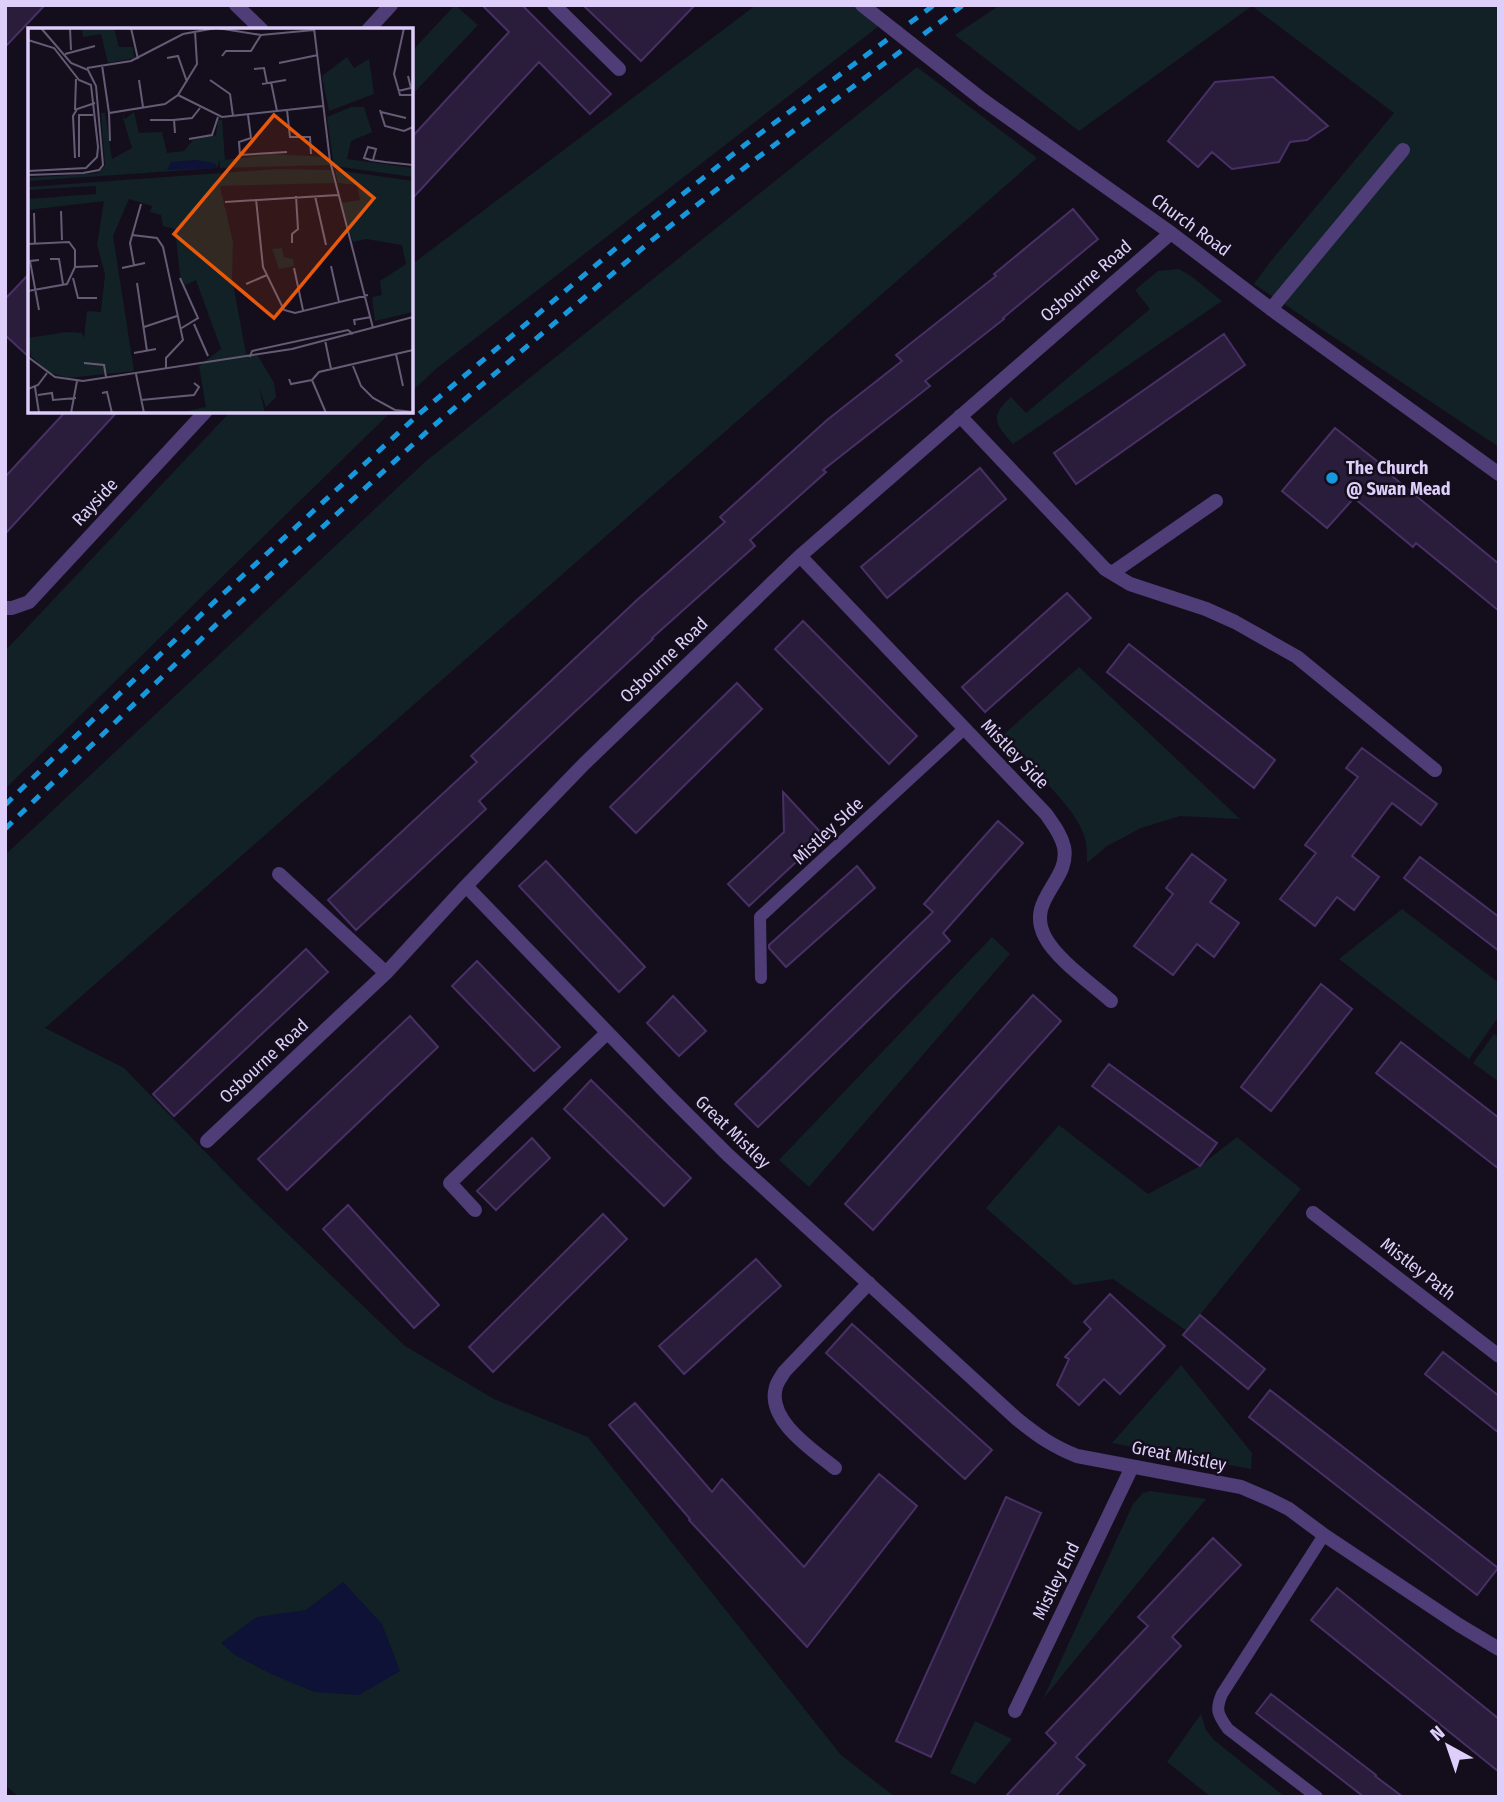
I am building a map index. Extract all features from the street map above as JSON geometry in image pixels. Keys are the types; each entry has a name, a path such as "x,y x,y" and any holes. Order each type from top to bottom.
{"street":[{"path":"236,5 260,28"},
{"path":"370,28 391,5"},
{"path":"554,5 619,69"},
{"name":"Church Road","path":"862,5 983,100 1171,233 1499,474"},
{"path":"1272,309 1403,150"},
{"name":"Osbourne Road","path":"207,1141 386,973 585,763 800,556 1171,233"},
{"name":"Rayside","path":"5,608 29,601 204,413"},
{"path":"960,416 1105,569 1130,583 1206,608 1297,657 1435,770"},
{"path":"1112,573 1216,501"},
{"name":"Mistley Side","path":"800,556 1046,814 1058,831 1064,849 1063,863 1040,909 1040,926 1046,940 1059,956 1111,1001"},
{"path":"279,874 386,973"},
{"name":"Great Mistley","path":"466,887 728,1155 1038,1436 1054,1447 1077,1456 1241,1487 1289,1509 1459,1625 1499,1648"},
{"path":"475,1210 450,1183 607,1033"},
{"name":"Mistley Path","path":"1313,1213 1499,1356"},
{"path":"835,1468 796,1435 780,1417 775,1400 776,1386 784,1372 869,1283"},
{"name":"Mistley End","path":"1015,1711 1132,1467"}],"lane":[{"name":"Mistley SIde","path":"761,978 760,917 964,729"},
{"path":"1317,1797 1228,1728 1219,1717 1217,1705 1324,1535"}],"shaded area":[{"path":"455,5 478,25 413,94 413,50"},
{"path":"756,5 854,5 884,22 437,368 413,390 413,263"},
{"path":"1000,5 1499,5 1499,447 1254,284 1394,113 1252,6 1079,131 955,35"},
{"path":"917,67 1037,158 45,1028 124,1068 246,1194 405,1346 494,1399 588,1437 841,1755 895,1797 19,1797 5,1785 5,855 425,462"},
{"path":"1179,269 1222,301 1013,444 997,421 997,415 1004,404 1011,397 1026,413 1150,309 1135,290 1158,271"},
{"path":"229,413 390,413 5,789 5,651"},
{"path":"1079,667 1240,819 1180,816 1141,828 1107,846 1087,863 1085,838 1067,806 1000,738"},
{"path":"1402,909 1499,983 1499,1016 1469,1059 1339,959"},
{"path":"992,937 1010,954 809,1187 779,1160"},
{"path":"1494,1034 1499,1038 1499,1082 1473,1063"},
{"path":"1059,1125 1148,1194 1200,1166 1237,1137 1301,1189 1187,1331 1113,1279 1074,1285 986,1208"},
{"path":"1181,1365 1252,1453 1251,1469 1112,1443"},
{"path":"1150,1491 1206,1499 1043,1699 1133,1504 1143,1493"},
{"path":"343,1582 382,1624 400,1671 359,1695 314,1692 271,1674 235,1655 221,1643 257,1617 306,1610"},
{"path":"1201,1714 1206,1730 1214,1740 1285,1797 1211,1797 1167,1762"},
{"path":"975,1721 1012,1739 975,1784 950,1773"}],"building":[{"path":"5,5 45,5 5,47"},
{"path":"482,5 522,5 611,94 590,114 539,62 413,198 413,136 509,32"},
{"path":"583,5 695,5 641,61"},
{"path":"1273,77 1328,126 1307,140 1290,142 1279,162 1232,169 1212,152 1198,167 1168,141 1215,82"},
{"path":"1073,209 1098,239 1004,319 925,381 930,386 823,470 826,472 750,540 755,546 652,638 479,801 486,809 356,930 328,900 477,762 471,756 637,600 725,522 720,517 827,420 902,361 896,355 996,276 994,274"},
{"path":"28,275 28,356 5,335 5,299"},
{"path":"1224,334 1245,365 1076,484 1054,453"},
{"path":"64,413 116,413 5,534 5,477"},
{"path":"1335,428 1499,564 1499,611 1416,543 1413,547 1354,498 1327,528 1282,491"},
{"path":"980,468 1006,499 887,598 861,567"},
{"path":"1067,593 1091,618 985,712 962,687"},
{"path":"803,621 917,736 889,764 775,649"},
{"path":"1129,644 1275,760 1254,788 1107,672"},
{"path":"737,683 762,709 636,833 610,807"},
{"path":"1362,748 1437,804 1421,825 1392,803 1352,856 1379,877 1354,910 1337,897 1315,926 1280,899 1316,853 1305,845 1358,777 1346,768"},
{"path":"783,792 824,836 749,906 728,884 784,832"},
{"path":"998,821 1023,843 943,933 950,941 758,1127 735,1104 933,912 924,904"},
{"path":"1192,854 1226,880 1210,902 1239,923 1214,957 1197,944 1173,975 1134,946 1173,894 1166,888"},
{"path":"1420,857 1499,917 1499,951 1404,878"},
{"path":"546,861 645,967 619,992 519,886"},
{"path":"857,866 875,888 786,967 769,945"},
{"path":"306,949 328,972 174,1116 153,1094"},
{"path":"477,961 560,1047 534,1071 452,986"},
{"path":"1321,984 1352,1009 1271,1111 1241,1087"},
{"path":"1033,995 1061,1021 873,1230 845,1204"},
{"path":"673,996 706,1031 679,1056 647,1023"},
{"path":"410,1016 438,1047 287,1190 258,1159"},
{"path":"1401,1042 1499,1118 1499,1169 1376,1073"},
{"path":"1109,1064 1217,1143 1200,1166 1092,1086"},
{"path":"591,1080 691,1178 664,1206 564,1109"},
{"path":"532,1138 550,1158 496,1210 477,1191"},
{"path":"348,1205 439,1305 414,1328 323,1229"},
{"path":"603,1214 627,1239 493,1372 469,1347"},
{"path":"756,1259 781,1286 684,1374 659,1346"},
{"path":"1110,1294 1165,1346 1120,1394 1104,1379 1079,1405 1057,1385 1069,1359 1065,1357 1091,1329 1084,1322"},
{"path":"1200,1315 1265,1369 1248,1389 1183,1335"},
{"path":"852,1324 992,1450 965,1479 826,1353"},
{"path":"1443,1352 1499,1396 1499,1433 1425,1374"},
{"path":"1270,1390 1498,1568 1477,1595 1249,1417"},
{"path":"635,1403 712,1492 722,1479 804,1567 879,1474 917,1506 807,1647 689,1520 609,1425"},
{"path":"1006,1497 1041,1513 931,1757 896,1741"},
{"path":"1213,1538 1241,1565 1172,1637 1181,1646 1076,1757 1085,1765 1055,1797 1005,1797 1056,1743 1046,1733 1148,1626 1138,1617"},
{"path":"1337,1588 1499,1719 1499,1772 1311,1620"},
{"path":"1271,1694 1403,1797 1364,1797 1256,1713"}],"railway":[{"path":"5,805 211,605 419,414 640,228 746,144 934,5"},
{"path":"5,829 223,618 431,428 651,241 757,158 963,5"}],"place":[{"name":"The Church @ Swan Mead","path":"1332,478"}]}
